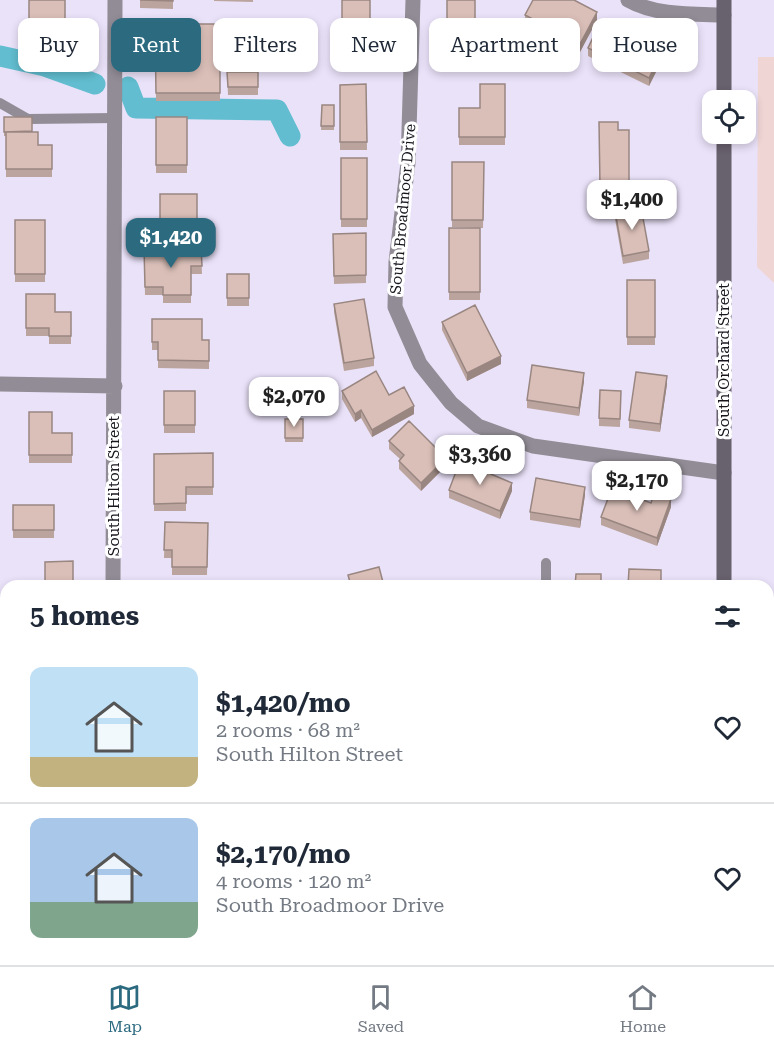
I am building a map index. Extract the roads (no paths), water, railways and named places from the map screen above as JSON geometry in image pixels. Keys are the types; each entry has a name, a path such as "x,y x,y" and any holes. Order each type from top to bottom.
{"main road":[{"path":"724,7 724,90"},
{"name":"South Orchard Street","path":"724,144 724,580"}],"street":[{"name":"South Hilton Street","path":"113,580 115,0"},
{"name":"South Broadmoor Drive","path":"413,0 408,163 396,262 395,307 420,364 450,403 478,426 533,446 724,473"},
{"path":"628,0 639,6 669,12 724,7"},
{"path":"0,384 115,386"}],"lane":[{"path":"0,103 27,119 115,118"},
{"path":"546,563 546,580"}],"waterway":[{"path":"0,56 45,66 95,84"},
{"path":"128,87 136,108 277,110 290,136"}]}
